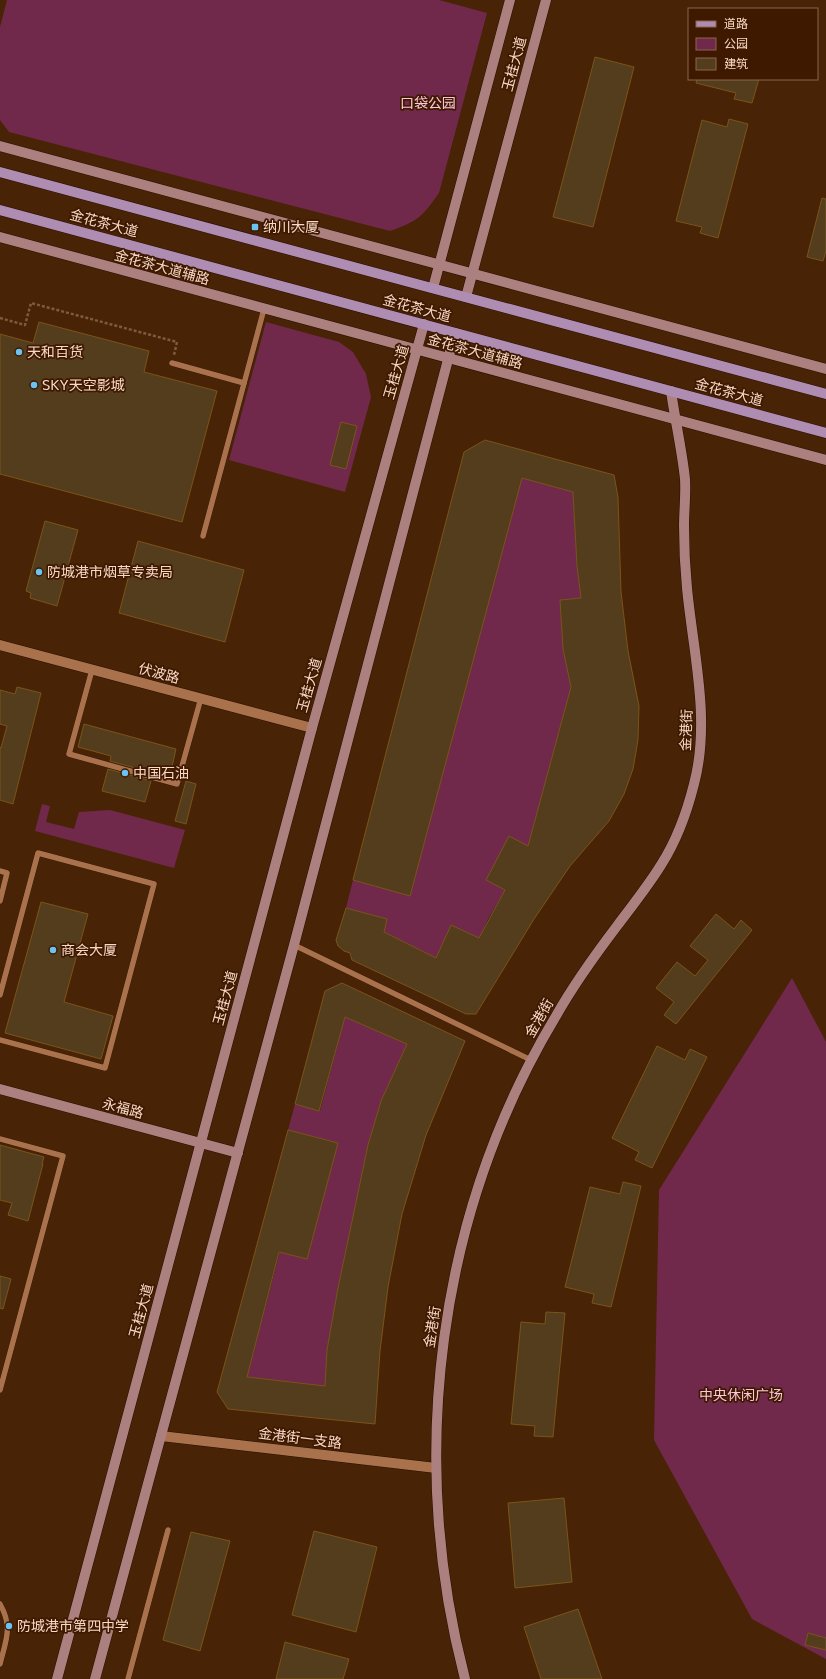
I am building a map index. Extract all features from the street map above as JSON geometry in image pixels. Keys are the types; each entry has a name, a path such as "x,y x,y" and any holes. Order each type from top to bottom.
{"main road":[{"name":"玉桂大道","path":"433,288 510,0"},
{"name":"玉桂大道","path":"466,297 546,0"},
{"path":"0,146 826,369"},
{"name":"金花茶大道","path":"0,172 826,394"},
{"name":"金花茶大道","path":"0,210 826,433"},
{"name":"金花茶大道辅路","path":"0,237 826,460"},
{"name":"玉桂大道","path":"57,1679 312,728 424,324"},
{"path":"95,1679 294,946 455,333"},
{"name":"金港街","path":"466,1679 452,1623 444,1572 438,1522 436,1468 437,1413 441,1358 454,1277 465,1230 487,1161 511,1102 531,1060 554,1018 593,958 662,865 683,822 695,780 701,744 701,706 687,585 684,535 685,480 671,391"},
{"name":"永福路","path":"0,1089 238,1153"}],"street":[{"name":"伏波路","path":"0,645 312,728"},
{"name":"金港街一支路","path":"161,1436 436,1468"}],"lane":[{"path":"203,536 264,309"},
{"path":"172,363 244,383"},
{"path":"92,670 69,754 177,784 201,698"},
{"path":"0,995 38,853 154,884 105,1068 0,1040"},
{"path":"0,872 7,873 0,901"},
{"path":"294,946 531,1060"},
{"path":"0,1139 63,1156 0,1390"},
{"path":"128,1679 168,1530"},
{"path":"0,1604 8,1623 7,1636 0,1664"}],"path":[{"path":"0,318 25,325 31,303 39,305 177,342 172,363"}],"green space":[{"name":"口袋公园","path":"7,0 439,0 487,13 439,193 419,217 390,231 9,132 0,120 0,27"},
{"path":"266,322 339,342 353,352 366,374 371,397 345,492 229,460"},
{"path":"522,478 573,492 577,566 581,598 560,600 563,649 571,687 528,846 486,880 505,890 488,919 476,946 451,925 436,958 384,932 387,919 346,908 353,880 410,895"},
{"path":"42,804 50,806 46,822 74,829 79,812 110,810 185,830 174,868 35,831"},
{"name":"中央休闲广场","path":"792,978 826,1042 826,1659 752,1619 654,1440 659,1190"},
{"path":"345,1017 407,1044 381,1101 368,1145 338,1288 327,1350 325,1386 247,1377 284,1236 289,1254 307,1259 338,1143 288,1130 295,1104 320,1111"}],"building":[{"path":"595,57 634,67 593,227 553,217"},
{"path":"697,80 759,80 752,103 734,99 736,93 696,83"},
{"path":"729,119 748,124 718,238 700,233 702,227 676,221 702,120 727,127"},
{"path":"822,198 826,199 826,251 823,261 807,257"},
{"path":"39,322 149,351 144,372 217,391 182,522 0,474 0,334 33,343"},
{"path":"341,422 357,426 346,469 330,465"},
{"path":"485,440 614,475 618,497 621,592 628,651 639,706 638,740 633,769 624,794 609,821 570,866 534,919 476,1014 466,1014 352,960 350,953 344,951 338,946 336,940 346,908 387,919 384,932 436,958 451,925 479,938 505,890 486,880 509,836 528,846 571,687 563,649 560,600 581,598 577,566 573,492 522,478 410,896 353,880 464,452"},
{"path":"45,521 78,530 57,606 30,598 31,593 26,591"},
{"path":"138,541 244,570 225,642 119,613"},
{"path":"17,687 41,693 13,804 0,800 0,747 1,748 7,726 0,724 0,690 15,694"},
{"path":"84,724 176,749 171,771 155,767 153,773 110,761 111,756 78,747"},
{"path":"108,769 151,781 145,802 102,791"},
{"path":"186,781 196,784 186,824 175,821"},
{"name":"商会大厦","path":"41,902 88,914 64,1002 113,1016 101,1059 5,1033"},
{"path":"716,914 734,929 741,920 752,930 676,1024 664,1015 674,1002 656,988 677,962 695,976 708,960 690,946"},
{"path":"342,983 465,1041 426,1135 402,1214 388,1287 380,1351 375,1424 228,1409 217,1392 288,1130 338,1143 307,1259 279,1252 247,1377 325,1386 327,1350 338,1288 368,1145 381,1101 407,1044 345,1017 319,1111 295,1104 325,991"},
{"path":"657,1046 685,1060 690,1049 707,1057 652,1168 635,1160 639,1152 612,1138"},
{"path":"0,1145 44,1157 28,1221 8,1215 12,1203 0,1200"},
{"path":"623,1182 641,1186 611,1307 592,1303 594,1294 565,1287 590,1187 620,1194"},
{"path":"0,1276 11,1279 3,1309 0,1308"},
{"path":"546,1312 565,1313 553,1437 534,1436 535,1426 511,1424 521,1322 545,1324"},
{"path":"564,1498 572,1582 515,1588 508,1503"},
{"path":"314,1531 377,1547 356,1632 292,1615"},
{"path":"191,1532 230,1541 200,1651 163,1640"},
{"path":"578,1609 602,1679 541,1679 524,1627"},
{"path":"808,1633 826,1638 826,1650 805,1645"},
{"path":"285,1642 349,1659 343,1679 276,1679"}],"place":[{"name":"纳川大厦","path":"255,227"},
{"name":"天和百货","path":"19,352"},
{"name":"SKY天空影城","path":"34,385"},
{"name":"防城港市烟草专卖局","path":"39,572"},
{"name":"中国石油","path":"125,773"},
{"name":"商会大厦","path":"53,950"},
{"name":"防城港市第四中学","path":"9,1626"}]}
